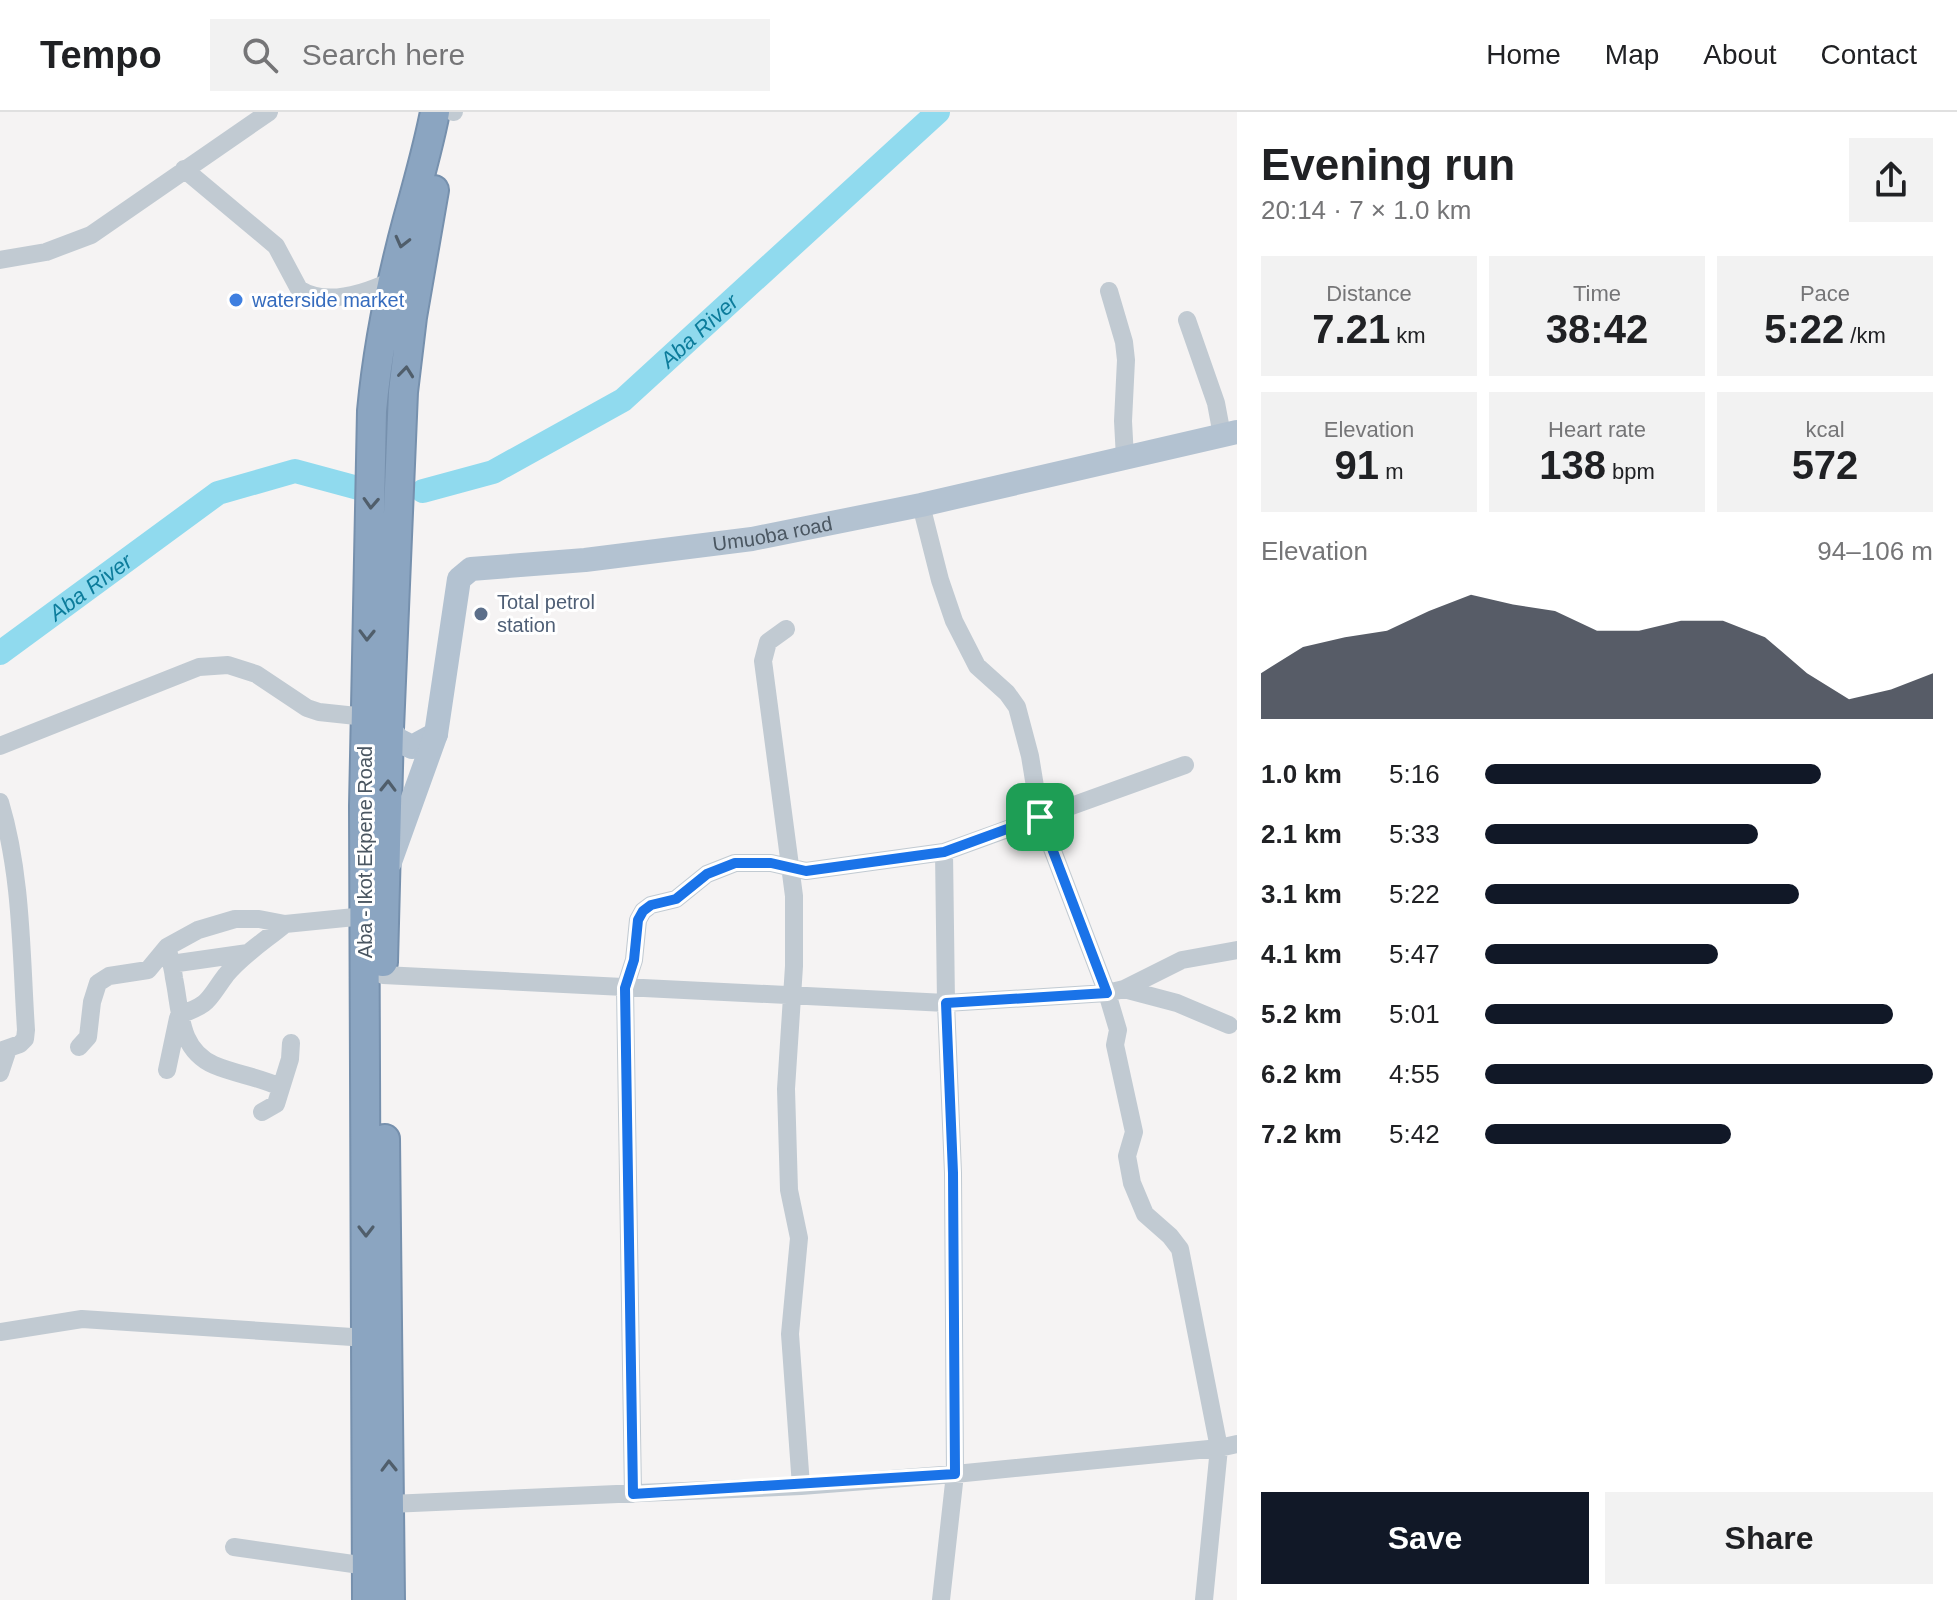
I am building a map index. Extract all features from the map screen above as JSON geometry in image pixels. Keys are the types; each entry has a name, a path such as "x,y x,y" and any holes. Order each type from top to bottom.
{"highway":[{"path":"411,112 420,130 426,157"},
{"name":"Aba - Ikot Ekpene Road","path":"390,1600 383,975 387,868 368,557 372,411 393,280 435,112"},
{"name":"Aba - Ikot Ekpene Road","path":"367,1600 365,916 377,723 398,552 403,392 429,208 454,112"}],"main road":[{"name":"Umuoba road","path":"387,868 436,734 459,579 464,572 752,539 921,505 1230,434"},
{"path":"377,723 412,747 436,734"}],"street":[{"path":"0,260 46,252 91,235 269,112"},
{"path":"184,169 276,246 299,289 305,293 332,297 356,295 393,280"},
{"path":"1109,291 1126,360 1125,458"},
{"path":"1187,320 1230,434"},
{"path":"921,505 954,621 977,666 1007,693 1017,707 1030,756 1040,817 1116,991 1118,1030 1115,1045 1134,1132 1128,1148 1127,1164 1145,1214 1180,1249 1228,1446 1204,1600"},
{"path":"786,629 768,642 763,661 791,866 794,920 786,1089 788,1176 799,1238 790,1334 801,1486"},
{"path":"0,746 167,678 199,667 228,665 256,674 307,708 377,723"},
{"path":"633,1494 625,988 634,960 638,920 643,911 651,905 676,899 707,874 735,863 752,861 806,871 944,852 1185,765"},
{"path":"0,802 12,849 16,882 26,1030 25,1039 20,1044 4,1050 0,1073"},
{"path":"941,1600 955,1474 953,1173 944,852"},
{"path":"79,1047 88,1037 92,1002 98,983 109,976 148,970 198,930 235,919 285,924 365,916"},
{"path":"179,1015 200,1008 210,1000 226,975 285,924"},
{"path":"1116,991 1182,960 1237,950"},
{"path":"169,956 224,959 250,953"},
{"path":"169,956 179,1015 191,1048 217,1066 259,1078 283,1080"},
{"path":"383,975 946,1003 1116,991 1177,1003 1229,1025"},
{"path":"167,1070 179,1015"},
{"path":"262,1112 276,1104 291,1043"},
{"path":"0,1332 82,1319 367,1338"},
{"path":"390,1504 801,1486 955,1474 1228,1446"},
{"path":"234,1547 367,1566"}],"waterway":[{"name":"Aba River","path":"423,491 493,472 623,400 938,112"},
{"name":"Aba River","path":"0,653 218,493 295,471 358,488"}],"place":[{"name":"waterside market","path":"236,300"},
{"name":"Total petrol station","path":"481,614"}],"route":[{"path":"1040,817 1107,993 946,1003 953,1173 955,1474 801,1486 633,1494 625,988 634,960 638,920 643,911 651,905 676,899 707,874 735,863 771,863 806,871 898,859 944,852 1040,817"}]}
